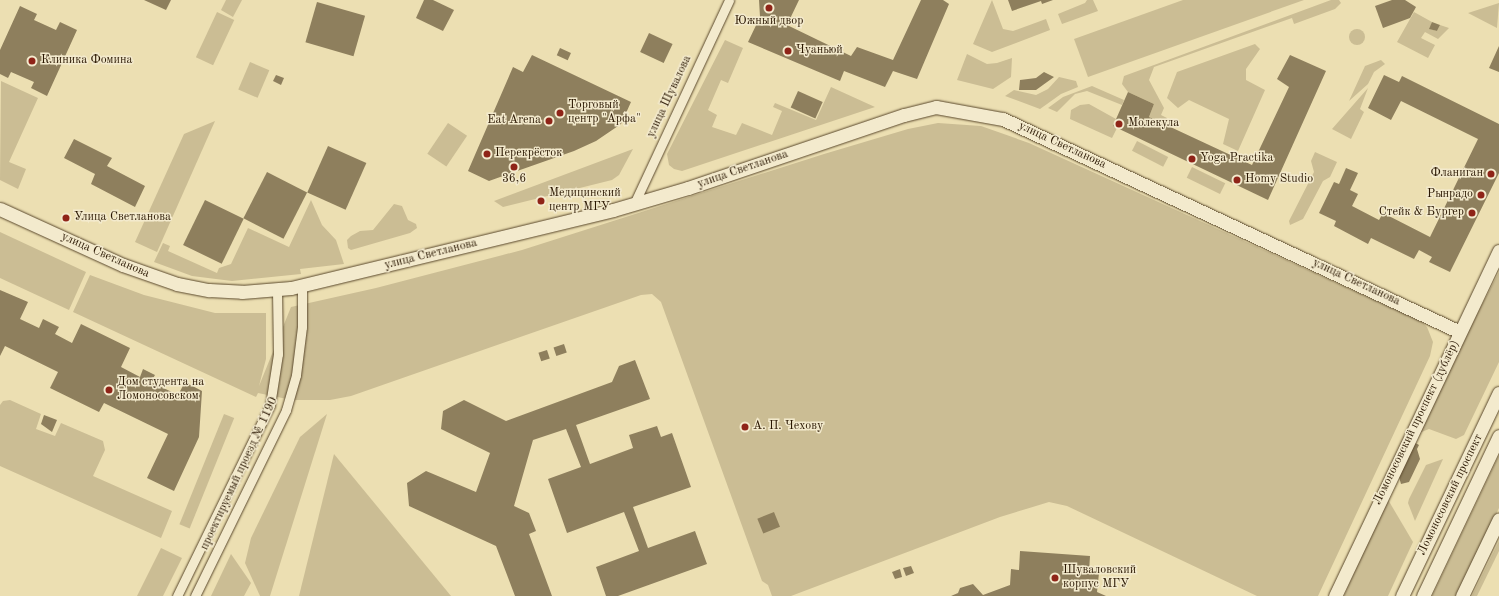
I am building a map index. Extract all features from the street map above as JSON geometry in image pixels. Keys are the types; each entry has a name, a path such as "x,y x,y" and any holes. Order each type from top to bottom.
{"street":[{"name":"улица Шувалова","path":"634,204 728,0"},
{"name":"улица Светланова","path":"0,209 123,265 177,284 209,290 242,292 277,289 302,286 634,204 688,188 904,115 936,107 1003,119 1460,332"},
{"name":"Ломоносовский проспект (дублёр)","path":"1335,596 1499,251"},
{"name":"проектируемый проезд № 1190","path":"195,596 286,410 296,374 302,327 302,286"},
{"name":"проектируемый проезд № 1190","path":"177,596 270,405 278,354 277,289"},
{"name":"Ломоносовский проспект","path":"1402,596 1499,393"},
{"name":"Ломоносовский проспект","path":"1424,595 1499,436"},
{"path":"1462,596 1499,520"},
{"path":"195,559 211,566"}],"shaded area":[{"path":"226,0 242,0 233,17 221,10"},
{"path":"992,0 1003,29 1013,31 1046,19 1050,30 992,52 973,44"},
{"path":"1087,0 1093,0 1098,11 1062,24 1058,14 1085,3"},
{"path":"1183,0 1304,0 1088,77 1074,39"},
{"path":"1331,0 1339,0 1341,3 1335,9 1294,24 1292,18 1154,67 1149,80 1164,108 1161,115 1167,118 1164,124 1149,117 1154,104 1128,92 1122,84 1124,76"},
{"path":"1499,3 1497,28 1468,13"},
{"path":"217,12 234,20 213,65 196,57"},
{"path":"1414,12 1432,22 1430,29 1437,31 1440,25 1449,28 1438,39 1425,32 1421,38 1435,45 1428,58 1397,42"},
{"path":"1357,29 1364,34 1365,37 1360,44 1357,45 1350,40 1349,37 1354,30"},
{"path":"725,40 743,48 728,83 721,80 708,110 717,115 712,127 736,135 742,123 772,135 782,111 773,107 775,103 816,120 831,87 875,107 682,171 674,169 669,165 667,154"},
{"path":"1255,44 1260,49 1246,69 1246,80 1265,90 1238,151 1223,144 1229,119 1189,100 1178,108 1167,98 1177,72"},
{"path":"967,54 987,64 997,63 1012,58 1011,77 993,89 957,80"},
{"path":"1381,60 1385,64 1374,72 1368,84 1349,101 1365,66"},
{"path":"250,62 269,70 258,98 238,90"},
{"path":"1059,77 1076,81 1078,87 1061,94 1040,109 1005,96 1014,90 1036,95 1048,89"},
{"path":"1,81 38,98 9,162 26,169 18,189 0,180"},
{"path":"1092,86 1124,100 1122,105 1087,91 1075,94 1057,112 1048,108 1063,97"},
{"path":"1368,88 1360,109 1364,112 1351,139 1332,129"},
{"path":"1089,104 1116,119 1113,126 1117,128 1112,138 1070,119 1071,110 1080,105"},
{"path":"215,121 157,252 135,242 184,134"},
{"path":"448,123 467,136 446,167 427,154"},
{"path":"938,123 981,126 1029,143 1422,322 1427,327 1433,342 1430,356 1318,596 1257,596 1067,506 1049,502 1000,517 791,596 772,596 768,585 762,581 661,302 652,294 641,295 351,396 330,400 292,400 258,393 256,397 73,312 90,275 144,295 215,313 266,313 266,359 259,386 291,307 376,288 522,250 824,154 908,129"},
{"path":"1137,141 1168,157 1163,167 1132,151"},
{"path":"633,149 619,175 612,180 503,207 494,201"},
{"path":"1315,152 1337,162 1330,177 1323,181 1303,219 1290,225 1289,221 1314,172 1311,161"},
{"path":"1192,167 1225,183 1220,194 1187,178"},
{"path":"311,200 322,225 336,240 344,264 300,269 301,274 232,281 192,276 154,262 163,243 170,246 168,251 217,273 219,268 231,264 248,228 289,247"},
{"path":"394,204 402,206 408,220 416,224 417,228 410,233 351,250 348,248 347,240 351,236 360,231 373,230"},
{"path":"0,232 86,272 69,310 0,278"},
{"path":"1499,272 1499,362 1464,435 1456,439 1429,429 1414,435"},
{"path":"10,400 41,414 36,429 55,436 61,423 103,441 105,450 93,476 172,511 161,538 0,466 0,405 3,401"},
{"path":"224,414 234,418 190,528 179,524"},
{"path":"327,414 270,596 260,596 245,563 251,538 300,437"},
{"path":"334,454 451,596 299,596"},
{"path":"1499,455 1499,508 1457,596 1432,596"},
{"path":"1443,459 1415,521 1408,503 1409,499 1426,465"},
{"path":"1387,498 1413,542 1388,596 1344,596"},
{"path":"1499,541 1499,551 1477,596 1472,596"},
{"path":"161,548 182,558 163,596 137,596"},
{"path":"231,554 251,583 244,596 211,596"}],"building":[{"path":"144,0 171,0 166,10"},
{"path":"424,0 433,0 454,10 443,31 416,18"},
{"path":"759,0 799,0 787,25 851,56 857,47 893,60 921,0 943,0 949,4 917,79 893,71 885,87 844,71 840,81 748,42 760,17"},
{"path":"1008,0 1053,0 1042,4 1041,1 1012,11"},
{"path":"1392,0 1405,0 1416,7 1410,18 1383,28 1375,6"},
{"path":"317,2 365,16 353,56 305,42"},
{"name":"Клиника Фомина","path":"20,6 37,14 34,20 56,30 60,22 77,30 47,96 31,88 34,82 11,72 8,78 0,74 0,50"},
{"path":"1432,22 1440,25 1437,31 1429,29"},
{"path":"649,33 673,44 664,63 640,52"},
{"path":"1499,46 1499,72 1489,68"},
{"path":"560,48 571,53 568,60 557,55"},
{"name":"Торговый центр \"Арфа\"","path":"532,55 631,102 621,124 596,141 574,151 489,181 468,171 513,67 523,72"},
{"path":"1290,55 1326,71 1268,200 1113,126 1128,92 1154,104 1149,117 1252,165 1289,87 1277,79"},
{"path":"1044,72 1054,77 1036,90 1019,90 1020,80 1036,78"},
{"path":"276,75 284,78 281,85 273,81"},
{"path":"1384,75 1399,82 1402,76 1499,124 1499,173 1450,272 1429,262 1432,257 1419,250 1414,259 1371,238 1368,244 1334,226 1336,221 1319,213 1334,182 1339,184 1346,168 1358,173 1350,190 1358,194 1352,206 1379,220 1383,213 1430,237 1478,139 1401,101 1391,120 1368,108"},
{"path":"798,91 823,102 815,118 791,107"},
{"path":"74,139 112,158 107,166 145,186 135,207 91,184 95,174 64,158"},
{"path":"328,146 366,163 346,210 307,193"},
{"path":"267,172 307,192 283,239 243,218"},
{"path":"205,200 244,219 222,264 183,245"},
{"name":"Дом студента на Ломоносовском","path":"0,290 28,302 20,319 39,328 43,319 59,327 55,334 72,343 81,324 130,348 121,367 140,377 143,369 155,375 151,382 178,395 185,382 202,391 199,437 174,491 147,478 168,434 104,403 99,412 50,388 58,372 5,346 0,356"},
{"path":"564,344 567,353 556,356 554,347"},
{"path":"547,350 550,359 541,361 538,353"},
{"path":"635,360 650,399 576,425 590,464 633,448 629,435 657,426 661,437 672,433 691,487 633,507 648,548 695,531 707,564 618,596 606,596 596,567 639,551 624,512 567,533 548,479 581,467 566,429 533,440 514,506 529,513 536,531 529,534 552,596 515,596 496,546 409,506 407,483 426,471 476,492 490,453 441,429 443,411 464,400 506,421 612,382 619,366"},
{"path":"44,415 57,420 52,432 41,424"},
{"path":"1412,441 1419,445 1417,449 1420,459 1409,482 1401,484 1399,477 1412,449"},
{"path":"774,512 780,527 763,534 757,519"},
{"name":"Шуваловский корпус МГУ","path":"1020,551 1090,556 1089,572 1094,571 1099,573 1097,592 1106,596 951,596 958,593 960,588 973,584 983,595 1010,585 1011,569 1019,570"},
{"path":"911,566 914,573 906,576 903,568"},
{"path":"900,569 902,577 895,579 892,572"}],"place":[{"name":"Южный двор","path":"769,8"},
{"name":"Чуаньюй","path":"788,51"},
{"name":"Клиника Фомина","path":"32,61"},
{"name":"Торговый центр \"Арфа\"","path":"560,113"},
{"name":"Eat Arena","path":"549,121"},
{"name":"Молекула","path":"1119,124"},
{"name":"Перекрёсток","path":"487,154"},
{"name":"Yoga Practika","path":"1192,159"},
{"name":"36,6","path":"514,167"},
{"name":"Фланиган","path":"1491,174"},
{"name":"Homy Studio","path":"1237,180"},
{"name":"Рынрадо","path":"1481,195"},
{"name":"Медицинский центр МГУ","path":"541,201"},
{"name":"Стейк & Бургер","path":"1472,213"},
{"name":"Улица Светланова","path":"66,218"},
{"name":"Дом студента на Ломоносовском","path":"109,390"},
{"name":"А. П. Чехову","path":"745,427"},
{"name":"Шуваловский корпус МГУ","path":"1055,578"}]}
